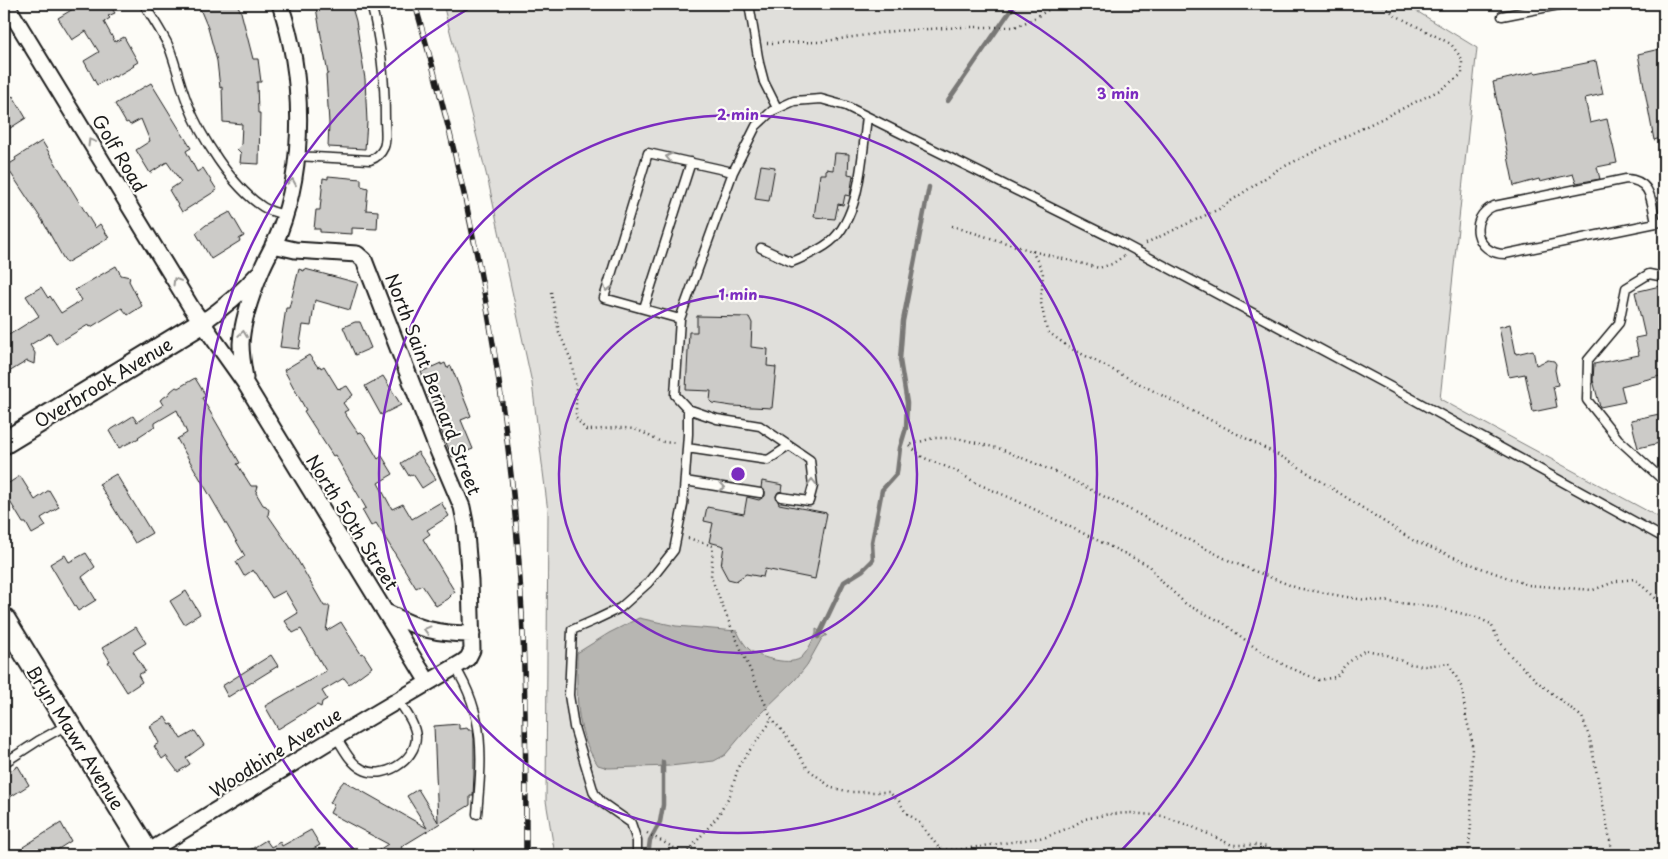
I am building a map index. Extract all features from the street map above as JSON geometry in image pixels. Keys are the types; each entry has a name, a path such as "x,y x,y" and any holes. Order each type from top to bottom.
{"street":[{"name":"Golf Road","path":"6,4 191,307 203,322"},
{"name":"North 50th Street","path":"246,383 242,354 242,336 261,269 273,245 284,215 292,182 298,134 297,89 292,50 280,4"},
{"name":"North Saint Bernard Street","path":"273,245 295,250 357,254 364,260 436,446 462,507 470,581 472,650 468,658 428,682"},
{"name":"North 50th Street","path":"261,269 236,296 203,322 246,383 428,682"},
{"name":"Overbrook Avenue","path":"4,443 203,322"},
{"path":"387,612 413,626 434,632 472,634"},
{"name":"Bryn Mawr Avenue","path":"4,620 146,854"},
{"name":"Woodbine Avenue","path":"146,854 336,736 428,682"}],"lane":[{"path":"144,4 169,48 187,102 198,127 230,176 247,195 264,208 284,215"},
{"path":"296,156 370,160 378,156 384,148 385,104 383,69 371,4"},
{"path":"750,4 759,63 764,82 777,108"},
{"path":"1502,16 1564,4"},
{"path":"781,497 809,502 813,486 810,460 760,426 717,418 688,409 675,395 680,319 733,172 756,126 777,108 794,101 821,98 846,106 1120,242 1389,386 1664,538"},
{"path":"761,248 792,262 814,253 831,241 842,228 851,212 867,117"},
{"path":"680,319 604,298 648,153 733,172"},
{"path":"644,308 691,162"},
{"path":"1626,179 1640,181 1646,186 1660,222 1505,254 1496,254 1489,251 1483,246 1478,232 1480,218 1487,209 1494,206 1626,179"},
{"path":"1664,277 1649,274 1626,288 1619,323 1588,360 1587,400 1618,439 1664,481"},
{"path":"637,855 637,841 631,823 601,802 594,793 574,727 569,695 572,630 620,608 648,583 674,550 683,505 688,409"},
{"path":"687,448 768,460 789,446"},
{"path":"685,481 760,494"},
{"path":"455,667 465,682 472,700 480,734 481,772 477,814"},
{"path":"336,736 354,763 361,769 369,773 392,769 409,757 416,738 412,723 398,700"},
{"path":"4,763 68,724"}],"path":[{"path":"756,43 818,42 894,30 1016,27 1054,6 1071,4"},
{"path":"952,226 1032,251 1099,268 1112,264 1133,250 1220,209 1278,170 1440,90 1462,74 1462,59 1451,44 1396,15 1382,4"},
{"path":"1032,251 1043,272 1041,304 1047,331 1070,348 1288,460 1414,540 1480,568 1528,585 1593,590 1617,581 1635,579 1664,606"},
{"path":"551,292 559,332 571,360 576,388 576,418 586,430 610,427 635,430 660,442 676,442 688,434"},
{"path":"1468,855 1471,825 1472,741 1462,688 1449,663 1425,666 1410,664 1381,653 1365,650 1345,665 1336,677 1319,680 1286,666 1257,649 1222,622 1187,605 1158,578 1150,566 1011,498 978,484 954,470 922,457 909,445 932,438 957,438 1001,449 1060,474 1232,562 1297,588 1358,599 1431,606 1476,616 1491,624 1498,639 1510,655 1539,683 1582,717 1590,739 1613,855"},
{"path":"677,535 713,546 711,577 729,622 771,717 808,769 832,788 852,792 889,792 899,800 906,813 918,822 940,849 956,850 1046,837 1085,819 1131,812 1163,816 1232,845 1267,847 1278,855"},
{"path":"643,831 685,855 718,816 730,795 739,765 769,724 771,717"}],"shaded area":[{"path":"443,4 1405,4 1477,48 1440,399 1664,520 1664,855 555,855 546,801 548,512 532,383 489,185"},
{"path":"639,618 676,626 737,631 744,644 750,650 768,658 784,661 797,660 802,657 816,634 816,629 827,635 822,638 807,665 795,680 758,716 725,755 714,761 670,766 608,768 598,765 590,752 581,725 577,697 577,653 609,633"}],"building":[{"path":"70,4 109,4 115,13 108,16 110,18 104,22 115,42 124,37 138,62 115,77 97,85 84,61 99,52 86,31 72,40 58,18 73,9"},
{"path":"198,4 237,4 241,12 253,59 258,59 261,82 257,82 258,113 260,113 259,164 240,163 241,153 237,149 241,145 242,124 223,122 222,87 220,88 217,61 208,28"},
{"path":"319,4 351,4 356,21 365,79 367,122 365,149 328,147 329,123 326,74 328,74 316,8 320,7"},
{"path":"1664,48 1664,137 1654,140 1638,54"},
{"path":"1596,61 1603,94 1585,98 1590,123 1607,119 1617,163 1597,167 1600,179 1576,183 1573,174 1540,182 1539,179 1514,186 1493,82"},
{"path":"151,83 191,148 186,151 197,172 203,168 217,190 182,212 169,190 181,182 167,162 150,173 136,150 150,141 141,119 130,125 128,122 126,123 115,104"},
{"path":"13,96 26,118 4,132 4,102"},
{"path":"42,141 95,228 100,224 109,238 66,263 42,220 6,166"},
{"path":"835,153 849,154 848,174 853,175 850,196 845,195 843,205 838,204 835,219 814,217 820,174 826,174 826,169 833,170"},
{"path":"761,165 775,167 769,201 755,199"},
{"path":"328,176 361,179 361,186 368,188 366,210 378,211 377,229 352,228 352,234 320,232 320,229 314,229 316,210 320,210 323,178 328,179"},
{"path":"230,212 244,236 239,239 240,241 211,259 196,233 206,225"},
{"path":"116,266 121,275 130,277 129,281 142,306 128,315 122,308 91,327 88,325 56,344 50,333 30,345 35,353 34,364 27,361 4,375 4,338 39,316 26,296 41,287 48,298 50,296 61,313 82,300 75,290"},
{"path":"299,269 358,283 350,310 315,300 311,326 303,325 299,349 280,347 286,308 289,308"},
{"path":"1664,285 1664,375 1621,386 1625,402 1600,407 1593,380 1594,364 1639,355 1635,338 1645,336 1635,292"},
{"path":"697,316 749,317 752,323 751,347 768,349 767,366 776,367 772,408 712,403 710,401 711,391 686,390 689,332 697,332"},
{"path":"360,322 371,348 355,355 343,327"},
{"path":"1510,324 1516,354 1533,350 1536,365 1548,360 1554,361 1556,364 1555,370 1558,385 1553,386 1557,407 1533,412 1525,374 1509,377 1499,327"},
{"path":"309,355 318,367 324,366 338,389 347,386 353,395 343,403 348,410 344,412 358,433 361,432 364,435 378,459 382,456 393,474 378,483 392,509 403,504 412,519 441,502 449,516 427,530 430,534 423,539 455,592 436,606 422,585 416,588 376,523 371,526 362,510 366,508 335,455 333,456 304,411 306,410 284,370"},
{"path":"441,363 441,365 445,363 447,368 451,366 471,416 461,420 473,449 452,457 441,430 444,429 433,402 444,397 426,384 421,372"},
{"path":"383,376 401,405 381,415 365,386"},
{"path":"195,378 206,396 202,398 240,463 237,464 251,486 258,486 256,493 263,505 269,510 268,515 290,547 324,606 330,606 326,631 341,622 361,654 363,653 372,667 349,684 344,678 322,691 327,699 322,702 321,707 317,705 278,729 265,706 326,671 301,629 293,633 285,621 298,613 285,591 272,598 253,570 244,576 236,562 245,556 177,439 187,433 177,410 155,423 155,426 139,438 119,448 109,431 133,416 137,422 163,405 160,400 176,387 178,388"},
{"path":"1664,413 1664,442 1638,448 1631,420"},
{"path":"418,452 436,479 422,488 413,474 409,476 401,463"},
{"path":"116,474 152,533 135,543 99,484"},
{"path":"20,476 35,500 49,490 59,507 41,518 46,526 32,534 26,523 23,523 4,489 4,486"},
{"path":"762,481 783,485 782,491 778,492 776,496 779,504 827,513 815,579 765,569 763,577 746,574 736,581 728,579 721,566 724,546 709,542 713,523 704,521 707,507 744,514 747,497 759,500 765,496 765,491 761,488"},
{"path":"86,553 95,567 82,577 96,600 78,611 50,564 65,555 69,562"},
{"path":"186,591 200,614 184,624 170,601"},
{"path":"136,627 146,643 133,651 145,671 138,675 142,682 127,692 108,662 110,661 102,648"},
{"path":"271,655 278,666 228,697 222,686"},
{"path":"165,717 170,725 172,724 181,739 195,731 204,745 186,758 190,764 178,772 166,756 162,759 154,746 159,743 150,726"},
{"path":"459,724 459,729 468,728 468,730 473,730 474,774 473,796 470,796 470,805 401,847 406,855 371,855 388,844 330,813 334,805 330,803 338,788 344,781 427,828 407,796 418,789 438,822 434,726"},
{"path":"18,766 29,785 4,801 4,775"},
{"path":"61,823 71,841 49,855 28,855 23,847"},
{"path":"311,830 320,845 303,855 242,855 266,840 271,847 280,842 282,846"}],"waterway":[{"path":"948,101 1015,4"},
{"path":"818,637 844,582 863,570 873,560 872,542 882,490 897,473 900,448 906,428 907,403 900,360 903,321 929,187"},
{"path":"648,855 650,840 660,822 663,805 663,762"}],"railway":[{"path":"415,4 436,79 472,229 499,382 509,458 522,613 526,734 526,855"}]}
